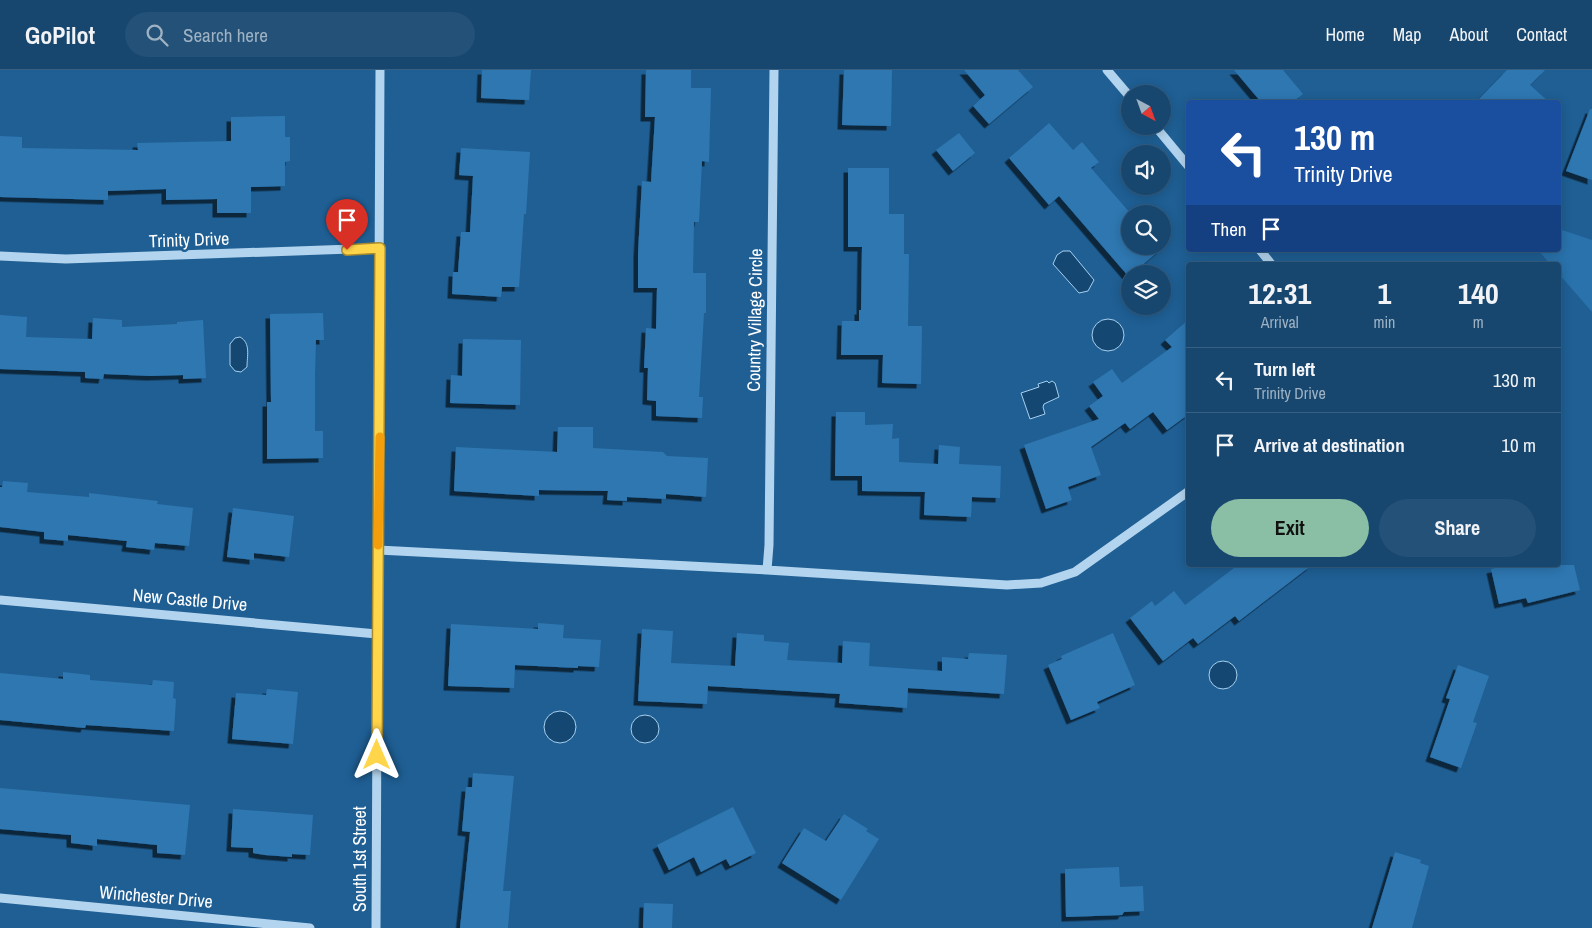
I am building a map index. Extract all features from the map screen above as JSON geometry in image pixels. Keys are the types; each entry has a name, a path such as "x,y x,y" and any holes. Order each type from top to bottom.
{"street":[{"name":"South 1st Street","path":"376,928 380,70"},
{"name":"Country Village Circle","path":"767,570 769,538 774,70"},
{"path":"1107,70 1121,86"},
{"path":"1163,135 1186,162"},
{"name":"Trinity Drive","path":"0,256 66,260 380,248"},
{"path":"1262,252 1270,262"},
{"path":"378,550 767,570 1007,585 1041,583 1074,572 1186,493"},
{"name":"New Castle Drive","path":"0,600 377,634"},
{"name":"Winchester Drive","path":"0,898 310,928"}],"shaded area":[{"path":"1561,230 1592,240 1592,312 1561,276 1561,262 1548,262 1540,252 1561,252"},
{"path":"1063,251 1070,251 1094,280 1088,291 1079,293 1053,264 1057,255"},
{"path":"1108,319 1114,320 1119,324 1123,329 1123,341 1119,346 1114,350 1108,351 1102,350 1097,346 1093,341 1092,335 1093,329 1097,324 1102,320"},
{"path":"240,337 246,343 248,350 247,367 241,372 235,371 230,365 230,344 235,338"},
{"path":"1047,381 1055,383 1059,397 1044,404 1045,414 1030,419 1021,393 1039,387 1038,384"},
{"path":"1223,661 1233,665 1237,675 1233,685 1223,689 1213,685 1209,675 1213,665"},
{"path":"560,711 571,716 576,727 571,738 560,743 549,738 544,727 549,716"},
{"path":"645,715 655,719 659,729 655,739 645,743 635,739 631,729 635,719"}],"building":[{"path":"482,70 531,70 529,100 481,98"},
{"path":"646,70 691,70 691,88 711,88 709,162 702,161 699,222 694,222 693,273 706,273 706,313 704,313 699,397 703,397 702,418 656,416 656,401 647,400 648,368 644,368 646,328 656,329 657,288 638,288 642,181 651,182 655,117 645,117"},
{"path":"844,70 892,70 891,126 842,125"},
{"path":"964,70 1018,70 1033,87 989,124 973,106 985,95"},
{"path":"1234,70 1283,70 1303,94 1296,100 1259,100"},
{"path":"1507,70 1545,70 1530,85 1547,100 1478,100"},
{"path":"1590,109 1592,109 1592,180 1566,171"},
{"path":"285,116 285,137 290,137 290,161 285,162 285,186 251,187 251,213 217,213 217,199 166,200 166,189 108,191 108,200 0,197 0,136 22,137 22,148 138,150 137,143 231,141 231,117"},
{"path":"1049,123 1073,150 1082,142 1099,162 1091,168 1123,205 1121,205 1121,255 1154,255 1142,265 1121,265 1121,268 1059,196 1049,205 1009,158"},
{"path":"959,133 975,153 953,171 936,150"},
{"path":"461,148 530,152 519,287 502,287 501,297 452,294 453,272 458,272 461,232 470,232 473,176 459,175"},
{"path":"848,168 889,168 889,214 904,214 904,254 909,254 908,326 922,326 921,384 882,383 883,355 841,355 842,321 859,321 859,310 861,310 862,247 848,247"},
{"path":"323,313 324,340 316,340 315,431 323,431 323,458 267,459 267,402 271,402 270,314"},
{"path":"0,315 27,317 26,337 92,339 93,318 122,320 122,327 177,324 177,322 203,320 206,378 183,379 183,375 104,374 103,379 85,378 85,372 0,369"},
{"path":"1186,322 1186,416 1167,430 1153,412 1130,429 1125,423 1091,447 1101,475 1068,487 1072,500 1046,509 1024,445 1099,419 1089,406 1103,396 1093,382 1112,369 1122,383 1172,347 1165,340"},
{"path":"463,339 521,340 520,405 450,403 451,375 462,376"},
{"path":"836,412 865,412 865,425 893,424 892,439 899,438 899,462 938,464 939,445 960,447 959,464 1001,466 1000,498 972,497 971,517 924,515 925,492 862,491 862,476 835,476"},
{"path":"558,427 593,427 593,448 663,452 667,456 708,458 706,497 666,494 666,499 627,497 627,501 607,500 608,491 539,490 539,496 454,491 456,447 557,452"},
{"path":"3,481 28,483 27,492 89,497 89,493 158,501 157,504 193,508 189,546 155,543 154,550 126,547 127,541 68,535 68,541 44,539 44,532 0,527 0,487 2,487"},
{"path":"233,508 294,516 289,557 254,553 254,560 227,557"},
{"path":"1561,565 1574,565 1580,590 1528,603 1526,598 1499,604 1491,569 1500,567 1561,567"},
{"path":"1235,567 1309,567 1239,621 1235,616 1198,644 1193,638 1163,661 1130,618 1152,601 1155,606 1174,591 1185,605"},
{"path":"538,623 564,625 563,638 601,640 599,667 515,665 514,688 448,686 451,624 538,629"},
{"path":"642,629 673,631 671,663 735,666 737,633 764,635 764,641 789,643 787,660 842,663 843,641 870,643 869,666 942,671 942,657 968,659 969,653 1007,655 1004,694 908,688 907,708 839,703 840,694 708,686 707,704 638,701"},
{"path":"1113,633 1135,685 1097,702 1100,708 1071,720 1048,665 1062,659 1061,656"},
{"path":"1458,665 1489,676 1473,722 1477,723 1461,768 1430,757 1450,699 1446,698"},
{"path":"63,672 90,675 90,680 152,685 153,680 174,682 173,698 176,699 174,731 86,725 85,728 0,720 0,673 63,679"},
{"path":"267,689 298,692 293,744 232,739 236,693 266,695"},
{"path":"473,773 514,776 503,891 511,891 508,928 460,928 470,832 462,831 466,787 472,787"},
{"path":"0,788 190,805 185,855 157,853 157,845 97,839 97,846 71,843 71,835 0,829"},
{"path":"733,807 756,853 730,866 726,859 701,872 694,857 669,870 657,845"},
{"path":"233,809 313,815 310,855 292,854 292,857 265,855 253,853 253,848 231,847"},
{"path":"844,814 868,829 866,831 879,839 841,900 782,863 804,828 826,841"},
{"path":"1395,852 1421,860 1420,863 1429,866 1412,928 1372,928"},
{"path":"1119,867 1120,887 1143,886 1144,911 1124,912 1122,915 1066,917 1065,869"},
{"path":"644,903 673,904 672,928 643,928"}],"slow traffic":[{"path":"378,545 380,437"}],"route":[{"path":"347,250 380,248 377,755"}]}
